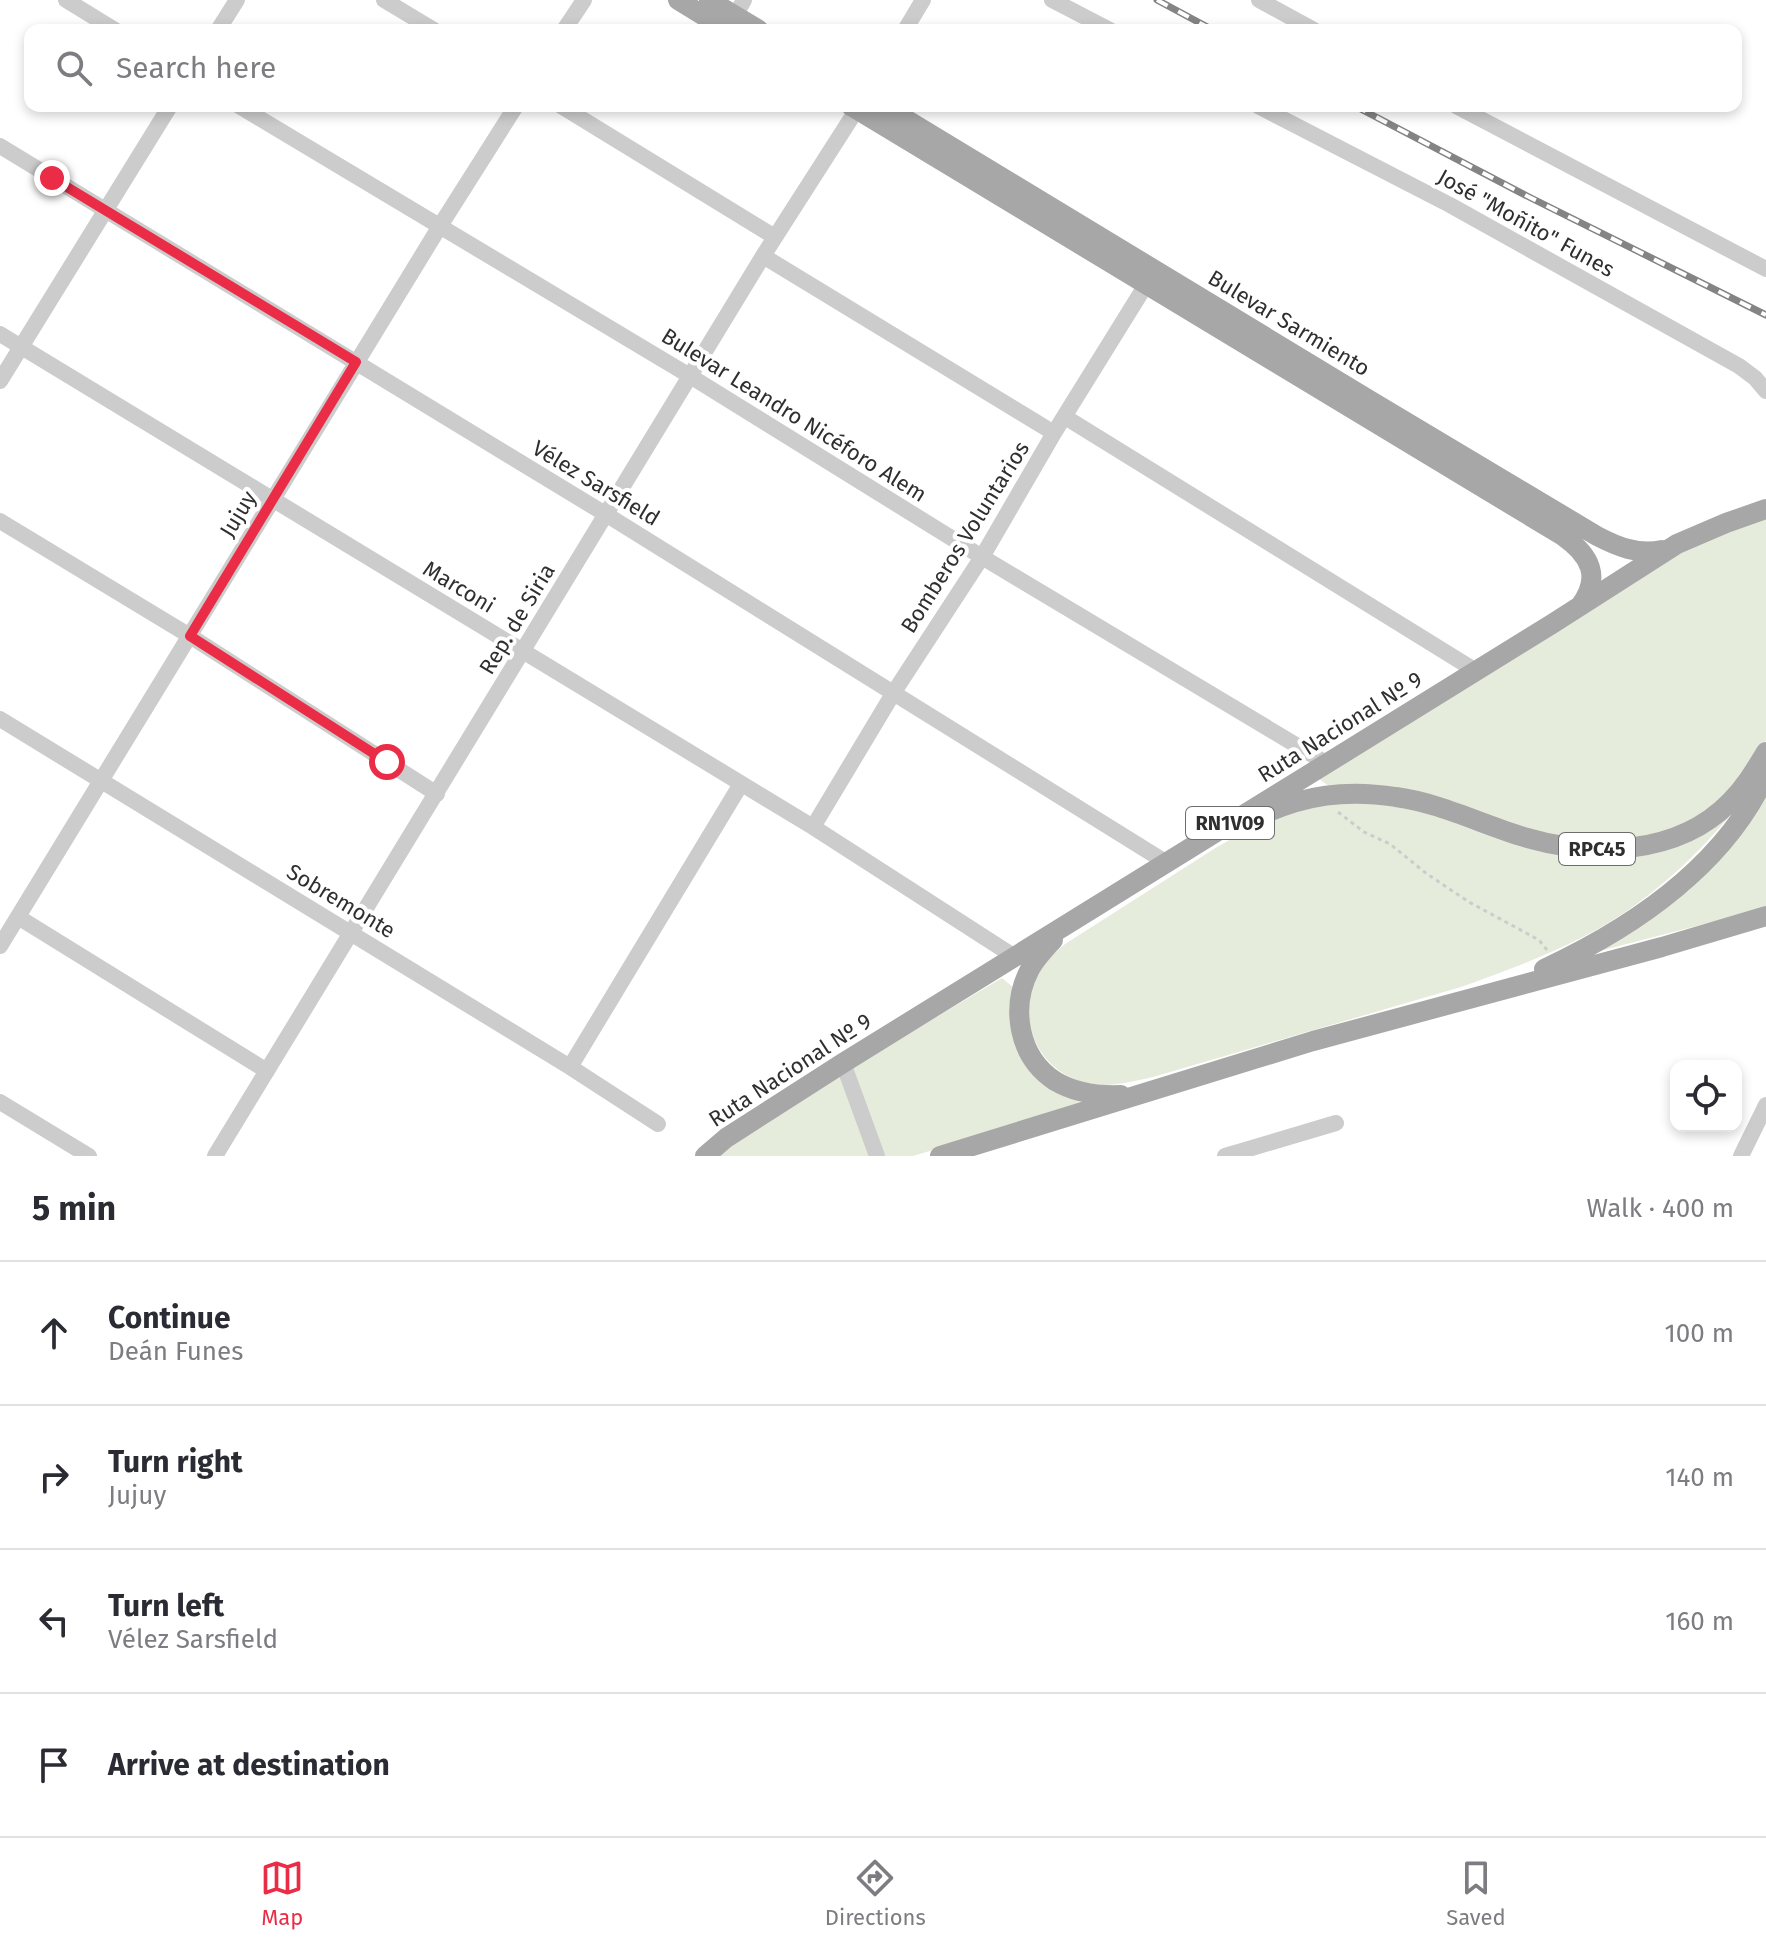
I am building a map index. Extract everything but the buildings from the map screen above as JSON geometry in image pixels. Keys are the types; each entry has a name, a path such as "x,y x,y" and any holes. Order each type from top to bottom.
{"main road":[{"path":"678,0 735,15"},
{"path":"709,0 735,15"},
{"name":"Bulevar Sarmiento","path":"864,112 1151,277"},
{"name":"Bulevar Sarmiento","path":"893,112 1151,277 1568,528 1631,550 1652,552 1677,544"},
{"name":"Ruta Nacional Nº 9","path":"705,1156 726,1138 843,1063 1677,544 1766,509"},
{"name":"Bulevar Sarmiento","path":"1568,528 1592,575 1589,591 1580,606"},
{"name":"RPC45","path":"1196,844 1291,803 1323,795 1350,793 1398,797 1554,845 1585,849 1630,848 1670,838 1706,821 1737,794 1766,752"},
{"path":"1447,1004 1557,963 1655,905 1688,878 1738,822 1766,775"},
{"name":"RN1V09","path":"940,1156 1313,1041 1766,916"},
{"name":"RN1V09","path":"1066,925 1030,969 1021,994 1019,1017 1023,1040 1033,1060 1047,1074 1082,1092 1108,1096 1151,1092"}],"street":[{"path":"66,0 105,24"},
{"path":"222,24 237,0"},
{"path":"384,0 424,24"},
{"path":"568,24 584,0"},
{"path":"909,24 923,0"},
{"path":"1052,0 1098,24"},
{"path":"1259,0 1303,24"},
{"path":"0,381 166,112"},
{"name":"Bulevar Leandro Nicéforo Alem","path":"249,112 1326,763"},
{"name":"Jujuy","path":"0,946 512,112"},
{"path":"571,112 775,237"},
{"name":"Rep. de Siria","path":"215,1156 852,112"},
{"name":"José \"Moñito\" Funes","path":"1270,112 1450,205 1739,366 1766,391"},
{"path":"1467,112 1766,269"},
{"name":"Vélez Sarsfield","path":"0,146 607,515 1167,863"},
{"path":"763,256 1054,433"},
{"name":"Bomberos Voluntarios","path":"813,827 894,692 982,557 1054,433 1151,277"},
{"name":"Marconi","path":"0,334 813,827 1015,957"},
{"path":"1065,417 1476,671"},
{"path":"0,521 190,636 437,794"},
{"name":"Sobremonte","path":"0,719 570,1067 658,1124"},
{"path":"570,1067 741,784"},
{"path":"18,917 267,1071"},
{"path":"843,1063 877,1156"},
{"path":"0,1102 89,1156"},
{"path":"1741,1156 1766,1105"},
{"path":"1225,1156 1336,1123"}],"path":[{"path":"1323,795 1364,832 1390,844 1469,902 1539,940 1557,963"}],"green space":[{"path":"1766,518 1766,740 1726,795 1694,818 1640,836 1601,839 1562,837 1330,787 1318,778 1670,559 1700,542"},
{"path":"1766,797 1766,908 1592,953 1625,935 1686,893 1713,867"},
{"path":"1339,800 1400,806 1578,857 1615,858 1743,800 1681,868 1618,917 1553,951 1461,987 1120,1084 1086,1083 1068,1076 1042,1053 1029,1022 1032,987 1041,966 1065,944 1217,847 1262,822"},
{"path":"1002,978 1014,988 1011,1003 1061,1095 1086,1104 913,1156 716,1156 776,1112"}],"railway":[{"path":"1157,0 1202,24"},
{"path":"1366,112 1766,315"}],"route":[{"path":"52,178 356,362 190,636 387,762"}]}
